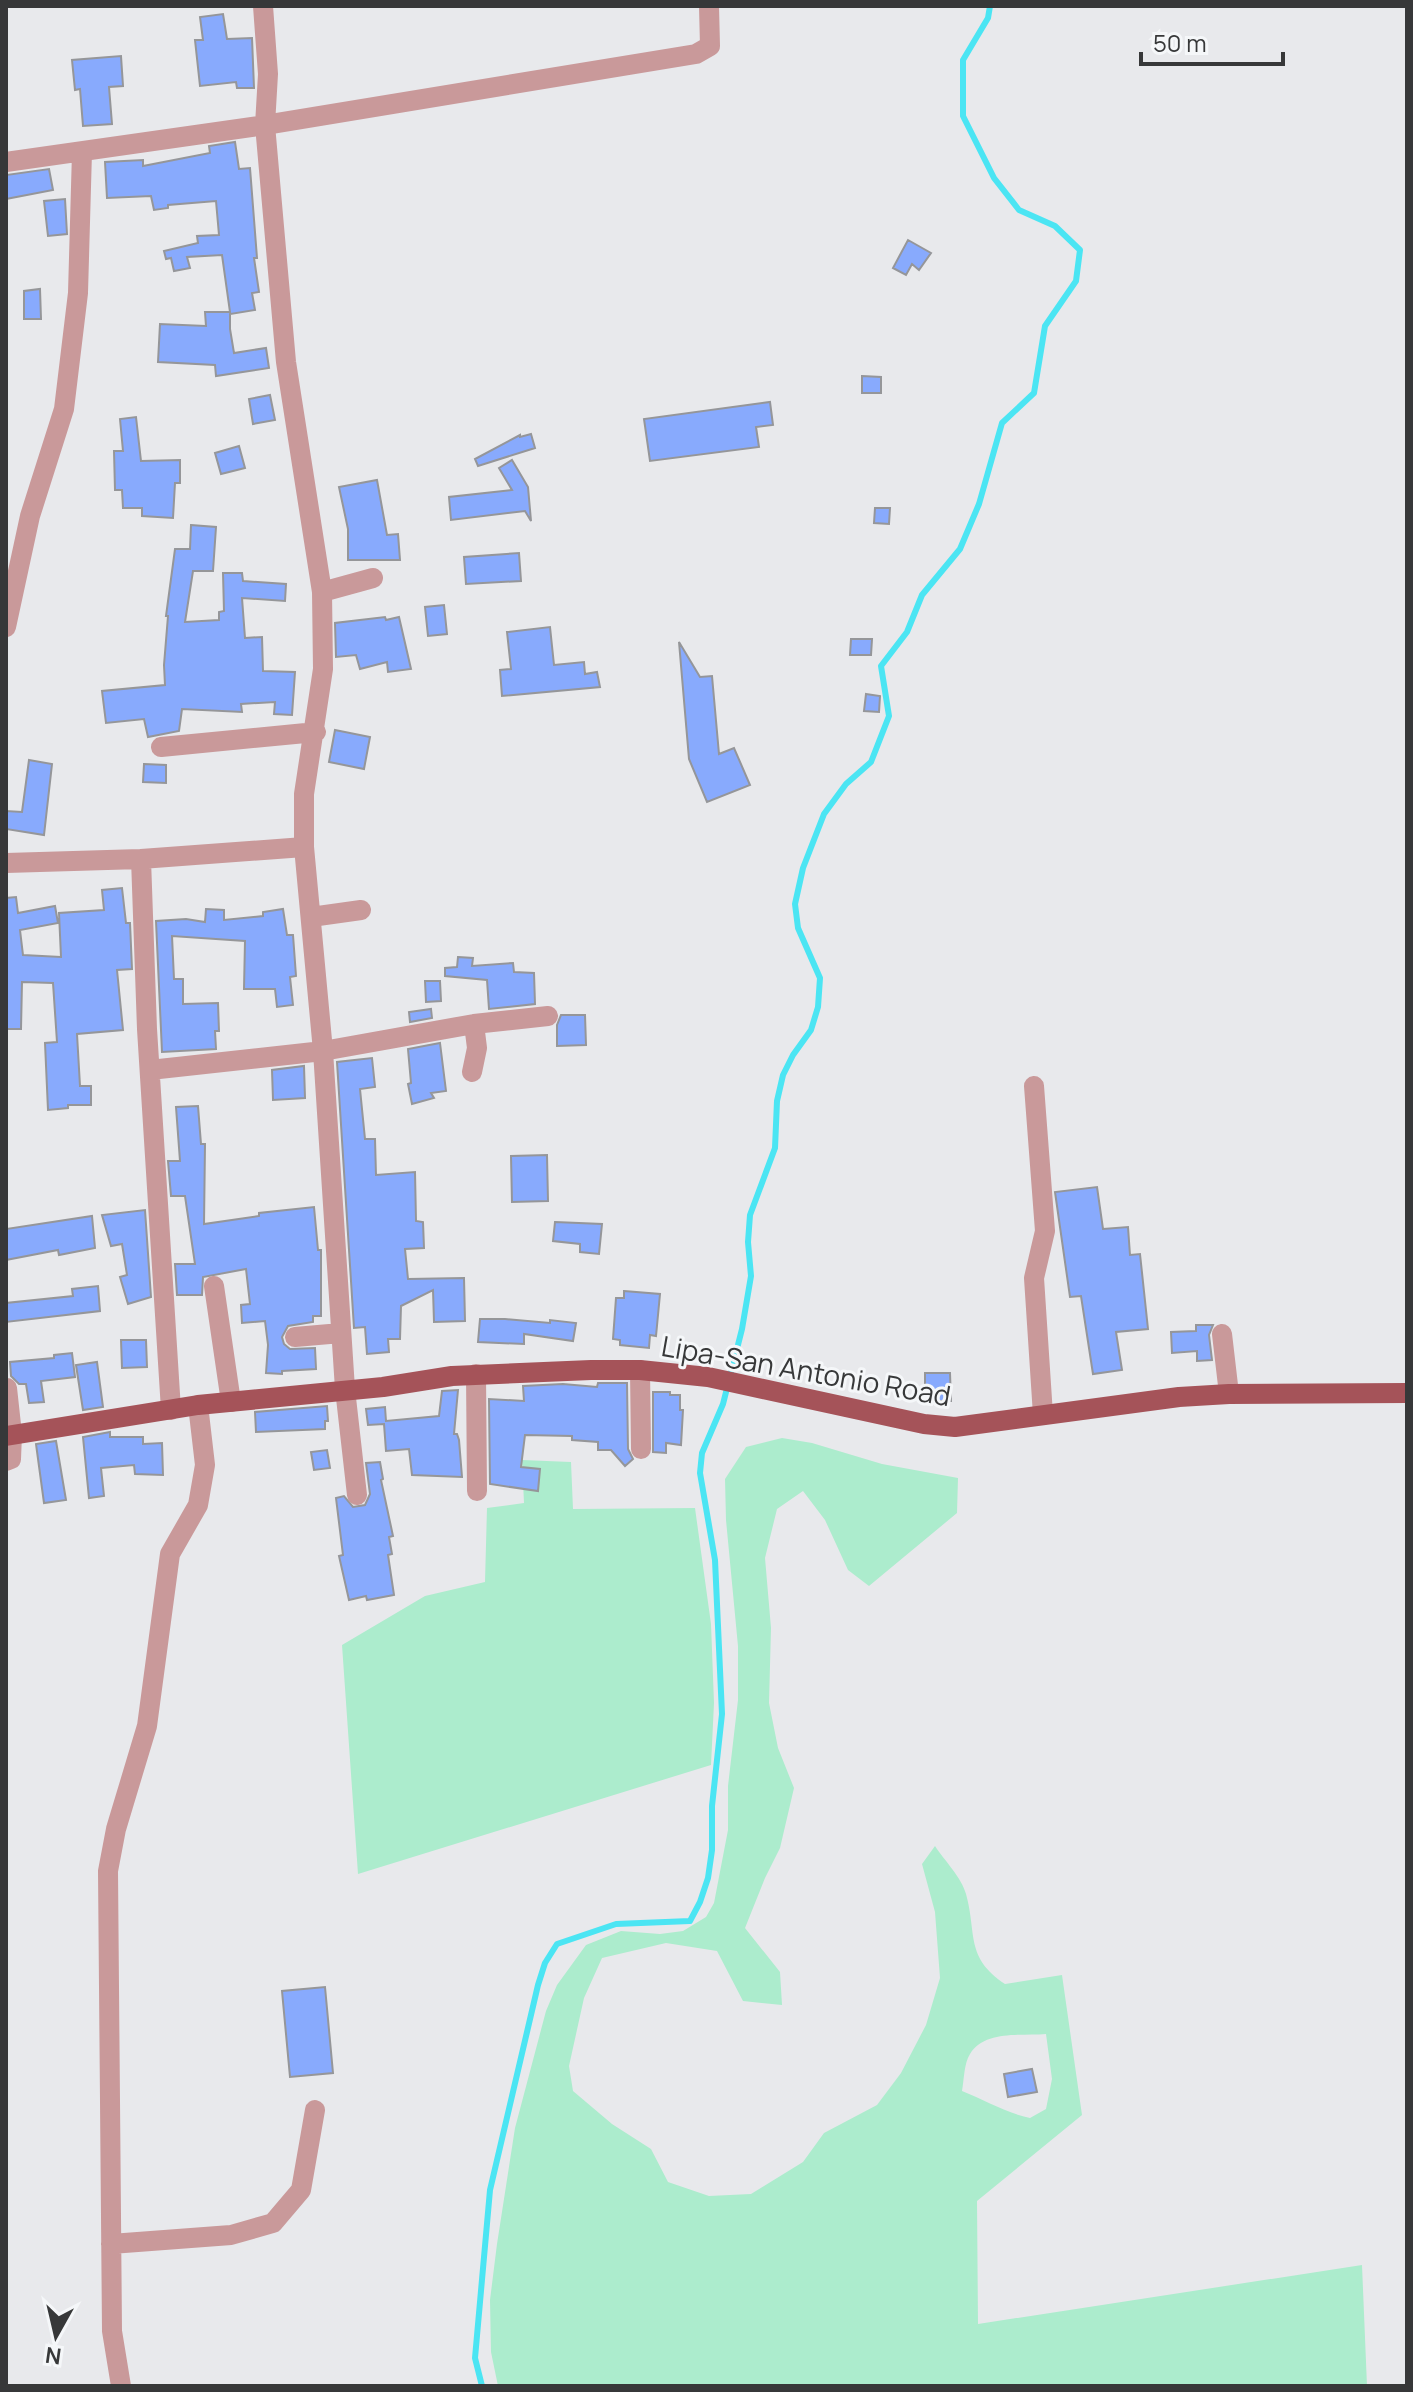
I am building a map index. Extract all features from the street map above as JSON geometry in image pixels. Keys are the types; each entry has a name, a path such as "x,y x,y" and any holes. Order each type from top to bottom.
{"main road":[{"name":"Lipa-San Antonio Road","path":"9,1435 198,1405 528,1371 640,1370 708,1377 924,1424 955,1427 1179,1397 1407,1393"}],"street":[{"path":"263,6 268,74 265,125 286,362 322,592 323,669 316,732 304,794 304,847 323,1051 345,1389 357,1495"},
{"path":"6,162 265,125 696,54 710,46 709,6"},
{"path":"6,627 30,516 64,409 78,293 82,152"},
{"path":"322,592 373,578"},
{"path":"161,747 316,732"},
{"path":"6,863 141,859 304,847"},
{"path":"141,859 150,1070 171,1410"},
{"path":"311,917 361,910"},
{"path":"150,1070 323,1051 474,1024 548,1016"},
{"path":"472,1072 477,1048 474,1024"},
{"path":"1034,1086 1045,1231 1034,1278 1043,1415"},
{"path":"214,1286 231,1402"},
{"path":"295,1337 341,1333"},
{"path":"1222,1334 1229,1394"},
{"path":"640,1370 641,1449"},
{"path":"476,1374 477,1491"},
{"path":"6,1461 11,1459 7,1388"},
{"path":"121,2386 112,2331 108,1871 116,1829 147,1726 170,1554 198,1505 205,1465 198,1405"},
{"path":"111,2244 231,2235 273,2223 301,2190 315,2110"}],"green space":[{"path":"782,1438 812,1443 882,1464 958,1478 957,1513 869,1586 848,1570 825,1520 803,1491 777,1509 765,1558 771,1628 769,1703 778,1748 794,1788 780,1848 745,1928 780,1972 782,2005 743,2001 717,1951 666,1943 602,1958 584,1998 569,2066 573,2091 612,2124 651,2149 668,2182 709,2196 751,2194 803,2162 824,2133 877,2105 901,2073 926,2025 940,1978 935,1912 922,1864 935,1846 964,1888 978,1954 992,1974 1005,1984 1062,1975 1082,2115 977,2201 978,2324 1362,2265 1367,2386 498,2386 491,2352 490,2300 497,2244 515,2128 546,2011 557,1985 586,1945 621,1931 660,1934 683,1931 706,1917 714,1903 728,1830 728,1786 738,1700 738,1646 725,1479 746,1447","holes":["1046,2034 1052,2079 1046,2109 1030,2118 962,2091 965,2067 976,2046 1005,2036"]},
{"path":"522,1460 571,1462 573,1509 695,1508 711,1624 714,1703 711,1765 358,1874 342,1645 425,1596 485,1582 487,1508 524,1503"}],"building":[{"path":"223,14 227,39 252,38 254,88 237,88 236,82 200,86 195,40 203,40 200,17"},
{"path":"121,56 123,86 109,87 112,124 83,126 80,89 75,90 72,60"},
{"path":"235,142 239,169 250,168 257,258 254,258 259,292 252,293 255,310 230,314 230,329 234,353 266,348 269,368 216,376 215,365 158,362 160,324 206,326 205,312 230,312 222,255 187,257 190,268 174,271 171,258 166,259 164,251 198,243 197,236 219,235 216,201 168,205 168,208 154,210 151,196 107,198 105,162 143,160 143,166 210,153 209,146"},
{"path":"49,169 53,190 6,199 6,175"},
{"path":"65,199 67,234 48,236 44,201"},
{"path":"908,240 931,253 919,270 912,264 906,275 893,268"},
{"path":"40,289 41,319 24,319 24,291"},
{"path":"862,376 881,377 881,393 862,393"},
{"path":"270,395 275,420 253,424 249,399"},
{"path":"770,402 773,425 756,427 759,447 650,461 644,419"},
{"path":"136,417 141,461 180,460 180,483 175,483 173,518 142,516 142,508 123,508 122,490 115,490 114,451 123,451 120,419"},
{"path":"531,434 535,448 478,466 475,459 520,435"},
{"path":"239,446 245,468 221,474 215,453"},
{"path":"512,460 528,487 531,521 525,511 451,520 449,497 512,490 499,468"},
{"path":"377,480 387,535 398,534 400,560 348,560 348,529 339,487"},
{"path":"875,508 890,508 889,524 874,523"},
{"path":"191,525 216,527 213,571 193,571 185,622 219,620 219,612 224,611 223,573 242,573 243,581 286,584 285,601 242,598 245,638 262,637 263,671 295,672 292,715 274,714 275,702 241,704 242,712 182,709 179,731 148,737 144,719 106,723 102,691 165,685 166,616 175,549 190,549"},
{"path":"519,553 521,581 466,584 464,557"},
{"path":"444,605 447,634 428,636 425,607"},
{"path":"385,617 386,620 399,617 411,669 388,672 387,662 360,669 356,655 336,657 335,623"},
{"path":"550,627 554,665 584,662 585,674 597,672 600,687 502,696 500,670 511,669 507,632"},
{"path":"851,639 872,639 871,655 850,655"},
{"path":"679,642 700,677 712,676 719,754 734,748 750,785 707,802 689,759"},
{"path":"866,694 880,696 879,712 864,711"},
{"path":"335,730 370,737 364,769 329,762"},
{"path":"29,760 52,764 44,835 6,829 6,811 22,812"},
{"path":"144,764 166,765 166,783 143,782"},
{"path":"122,888 126,923 130,923 132,969 117,970 123,1030 77,1034 80,1086 91,1086 91,1105 68,1105 68,1108 48,1110 45,1043 57,1042 53,983 22,982 21,1029 6,1029 6,898 16,897 18,913 55,906 58,923 20,930 23,955 61,957 59,913 104,910 102,890"},
{"path":"206,909 224,910 224,920 263,916 263,912 283,909 287,935 293,935 296,976 290,977 293,1005 277,1007 275,989 244,989 245,941 172,936 174,979 183,979 183,1004 218,1003 219,1031 215,1031 216,1049 162,1052 156,921 186,919 205,922"},
{"path":"458,957 473,958 472,966 513,963 514,972 534,973 535,1004 489,1009 487,980 445,976 445,968 457,967"},
{"path":"425,981 440,981 441,1001 426,1002"},
{"path":"431,1009 432,1018 410,1022 409,1012"},
{"path":"561,1015 585,1015 586,1045 557,1046 557,1025"},
{"path":"440,1043 446,1091 431,1093 434,1098 412,1104 408,1084 411,1083 408,1049"},
{"path":"372,1058 375,1087 360,1089 365,1139 375,1139 376,1175 415,1172 416,1221 423,1222 424,1248 405,1249 408,1279 464,1278 465,1321 434,1322 433,1290 401,1306 400,1339 388,1339 389,1352 367,1354 365,1327 354,1328 337,1062"},
{"path":"304,1066 305,1098 273,1100 272,1070"},
{"path":"198,1106 201,1144 205,1144 204,1224 259,1216 259,1213 314,1207 318,1250 321,1250 321,1316 313,1316 313,1322 288,1326 282,1337 290,1349 315,1348 316,1369 266,1373 268,1345 265,1321 242,1323 241,1305 250,1304 246,1269 203,1277 202,1295 177,1295 175,1264 195,1264 185,1196 171,1196 168,1161 180,1161 176,1107"},
{"path":"547,1155 548,1201 512,1202 511,1156"},
{"path":"1097,1187 1103,1229 1128,1227 1130,1255 1140,1254 1148,1329 1116,1332 1122,1370 1093,1374 1081,1296 1070,1297 1055,1192"},
{"path":"145,1210 151,1297 128,1304 120,1277 127,1275 122,1244 111,1246 102,1215"},
{"path":"92,1216 95,1248 59,1255 58,1250 6,1260 6,1229"},
{"path":"555,1222 602,1224 599,1254 580,1252 580,1244 553,1241"},
{"path":"98,1286 100,1311 6,1322 6,1303 73,1296 72,1289"},
{"path":"624,1291 660,1294 656,1336 650,1335 649,1348 620,1345 620,1340 613,1339 616,1298 624,1298"},
{"path":"480,1319 576,1323 573,1341 524,1334 524,1344 478,1342"},
{"path":"1196,1325 1213,1325 1209,1335 1212,1360 1197,1361 1197,1351 1172,1353 1171,1332 1196,1331"},
{"path":"121,1340 146,1340 147,1367 122,1368"},
{"path":"72,1353 75,1377 41,1381 44,1402 29,1403 26,1384 19,1384 11,1376 10,1362"},
{"path":"97,1362 103,1407 83,1410 76,1365"},
{"path":"925,1373 950,1373 951,1401 925,1401"},
{"path":"598,1383 627,1383 628,1449 633,1459 625,1466 611,1450 598,1450 598,1442 572,1440 572,1436 525,1435 521,1467 540,1469 538,1491 490,1484 489,1399 524,1401 523,1386 563,1384 597,1387"},
{"path":"458,1390 454,1434 459,1440 462,1477 412,1475 409,1449 386,1451 384,1424 368,1425 366,1409 385,1407 386,1421 439,1416 442,1391"},
{"path":"653,1392 680,1395 680,1410 683,1410 681,1445 666,1443 666,1453 653,1452"},
{"path":"327,1406 325,1429 256,1432 255,1412"},
{"path":"110,1432 110,1437 143,1437 143,1444 162,1443 163,1475 135,1474 134,1465 101,1468 104,1496 89,1498 83,1437"},
{"path":"56,1441 66,1500 44,1503 36,1444"},
{"path":"327,1450 330,1468 314,1470 311,1452"},
{"path":"380,1462 393,1536 389,1537 392,1554 388,1555 394,1595 349,1600 339,1556 343,1555 336,1498 344,1496 353,1507 365,1505 370,1494 366,1463"},
{"path":"325,1987 333,2073 290,2077 282,1991"},
{"path":"1032,2069 1037,2092 1008,2097 1004,2074"}],"waterway":[{"path":"482,2386 475,2358 490,2190 545,1963 557,1944 616,1924 690,1921 708,1878 722,1714 715,1560 700,1473 702,1453 723,1404 742,1329 751,1276 748,1242 750,1215 775,1148 777,1101 783,1075 811,1030 818,1007 820,978 798,928 795,904 803,868 824,814 846,784 871,762 889,716 881,666 907,632 922,595 960,549 979,504 1002,423 1034,393 1045,326 1076,281 1080,250 1055,226 1019,210 994,178 963,116 963,60 988,18 990,6"}]}
